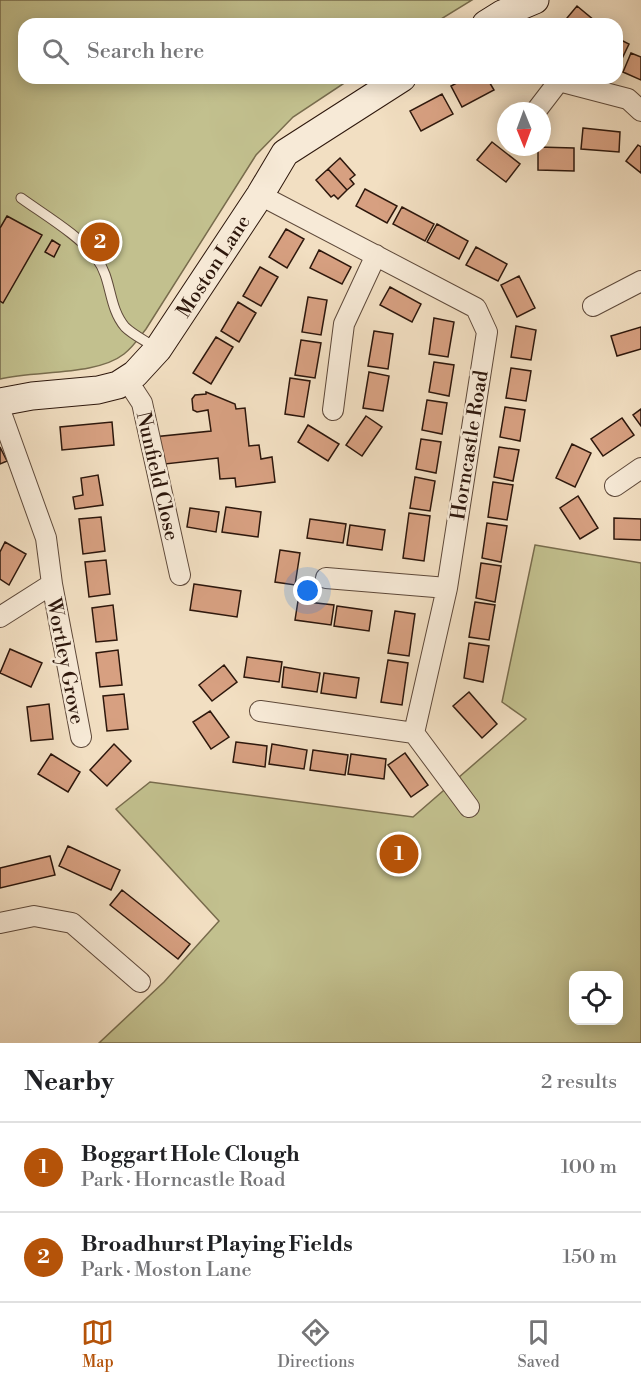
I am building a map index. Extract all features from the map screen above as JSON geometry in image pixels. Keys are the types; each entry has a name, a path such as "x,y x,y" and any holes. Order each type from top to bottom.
{"street":[{"path":"504,18 535,0"},
{"name":"Moston Lane","path":"0,402 32,396 98,390 127,380 143,367 158,349 260,195 285,153 393,84"},
{"path":"542,102 555,84"},
{"path":"573,84 628,99 641,111"},
{"name":"Horncastle Road","path":"260,195 476,308 487,332 447,588 414,733"},
{"path":"333,410 344,324 376,255"},
{"path":"593,306 641,280"},
{"name":"Nunfield Close","path":"127,380 142,403 180,575"},
{"name":"Wortley Grove","path":"0,410 46,538 52,584 81,737"},
{"path":"615,486 641,468"},
{"path":"326,579 447,588"},
{"path":"0,617 52,584"},
{"path":"260,711 414,733 469,807"},
{"path":"0,923 34,916 72,923 140,982"}],"lane":[{"path":"21,198 81,241 97,257 104,270 117,314 126,328 158,349"}],"shaded area":[{"path":"0,0 472,0 443,18 18,18 18,84 343,84 293,117 256,155 146,329 124,354 98,366 0,379"},
{"path":"535,545 641,563 641,1043 99,1043 164,982 219,921 116,809 150,782 413,817 526,719 502,702"}],"building":[{"path":"577,6 591,18 567,18"},
{"path":"623,41 629,44 623,56"},
{"path":"631,53 641,57 641,80 623,72"},
{"path":"455,84 490,84 494,90 462,107 451,86"},
{"path":"442,94 453,114 421,131 410,111"},
{"path":"583,128 620,132 619,152 581,149"},
{"path":"492,142 497,146 497,156 510,156 520,164 506,182 477,160"},
{"path":"638,145 641,147 641,173 626,161"},
{"path":"551,147 574,148 574,171 538,170 538,156 551,156"},
{"path":"340,158 355,175 350,179 354,184 347,190 328,169"},
{"path":"328,169 347,190 338,199 334,195 331,197 316,180"},
{"path":"365,189 397,206 387,223 356,206"},
{"path":"402,207 434,224 425,241 393,224"},
{"path":"7,216 42,235 3,303 0,301 0,228"},
{"path":"437,224 468,241 459,259 427,242"},
{"path":"286,229 304,239 287,268 269,257"},
{"path":"52,240 60,245 54,257 45,252"},
{"path":"476,247 507,264 498,281 466,265"},
{"path":"319,250 351,267 342,284 310,268"},
{"path":"260,267 278,277 261,306 243,296"},
{"path":"519,276 535,308 517,317 501,285"},
{"path":"390,287 421,304 412,322 380,305"},
{"path":"308,297 327,300 321,335 302,332"},
{"path":"238,302 256,313 239,342 221,331"},
{"path":"434,318 454,322 448,357 429,354"},
{"path":"516,326 536,330 531,360 511,357"},
{"path":"641,327 641,349 617,356 611,336"},
{"path":"374,331 393,334 388,369 368,366"},
{"path":"216,337 233,347 211,384 193,373"},
{"path":"301,340 321,343 315,378 295,375"},
{"path":"434,362 454,365 449,396 429,392"},
{"path":"511,368 531,371 526,401 506,398"},
{"path":"369,372 389,376 383,411 363,408"},
{"path":"290,378 310,381 304,417 285,414"},
{"path":"206,392 235,404 236,409 245,408 249,446 259,445 261,459 272,457 275,482 236,487 235,478 220,479 218,458 156,465 153,437 211,431 208,410 197,412 193,410 192,399 195,395 206,394"},
{"path":"427,400 447,403 442,434 422,430"},
{"path":"505,407 525,410 520,441 500,437"},
{"path":"641,409 641,426 633,415"},
{"path":"366,416 382,427 362,456 346,445"},
{"path":"622,418 634,435 603,456 591,439"},
{"path":"112,422 114,445 62,450 60,427"},
{"path":"308,425 339,444 328,461 298,442"},
{"path":"421,439 441,442 436,473 416,469"},
{"path":"572,444 591,453 575,487 556,478"},
{"path":"0,447 7,461 0,464"},
{"path":"499,447 519,450 513,481 494,477"},
{"path":"98,475 103,505 75,509 73,497 83,495 81,478"},
{"path":"415,477 435,481 430,511 410,508"},
{"path":"493,482 513,485 507,520 488,517"},
{"path":"578,496 598,528 580,539 560,508"},
{"path":"226,507 261,512 258,537 222,532"},
{"path":"190,508 219,512 216,532 187,527"},
{"path":"409,513 430,516 424,561 403,558"},
{"path":"101,517 105,551 83,554 79,519"},
{"path":"614,518 641,519 641,540 614,539"},
{"path":"310,519 346,524 343,543 307,538"},
{"path":"487,523 507,526 501,562 482,558"},
{"path":"350,525 385,530 382,550 347,545"},
{"path":"5,542 26,554 9,585 0,579 0,552"},
{"path":"280,550 300,553 295,585 275,582"},
{"path":"106,560 110,594 89,597 85,562"},
{"path":"481,563 501,566 495,602 476,598"},
{"path":"194,584 241,591 237,617 190,610"},
{"path":"298,601 334,605 331,625 295,620"},
{"path":"475,602 495,605 489,640 469,637"},
{"path":"113,605 117,640 96,642 92,608"},
{"path":"337,606 372,611 369,631 334,626"},
{"path":"395,611 415,614 409,656 388,653"},
{"path":"469,643 489,646 483,682 464,678"},
{"path":"10,649 42,663 31,687 0,673"},
{"path":"118,650 122,685 100,687 96,653"},
{"path":"247,657 282,662 279,682 244,677"},
{"path":"388,660 408,663 402,705 381,702"},
{"path":"224,665 237,682 212,701 199,685"},
{"path":"284,667 320,673 317,692 282,687"},
{"path":"324,673 359,678 356,698 321,693"},
{"path":"469,692 497,724 482,738 453,706"},
{"path":"124,694 128,729 107,731 103,696"},
{"path":"49,704 53,739 31,741 27,707"},
{"path":"210,711 229,737 211,749 193,722"},
{"path":"236,742 267,746 265,767 233,762"},
{"path":"114,744 131,761 107,786 90,770"},
{"path":"272,744 307,750 304,769 269,764"},
{"path":"313,750 348,755 345,775 310,770"},
{"path":"405,753 428,785 411,797 388,765"},
{"path":"51,754 80,772 68,792 38,774"},
{"path":"351,754 386,759 384,779 348,774"},
{"path":"68,846 120,870 111,890 59,866"},
{"path":"50,856 55,875 0,888 0,868"},
{"path":"122,890 190,944 178,959 110,905"}],"place":[{"name":"Broadhurst Playing Fields","path":"100,242"},
{"name":"Boggart Hole Clough","path":"399,854"}]}
